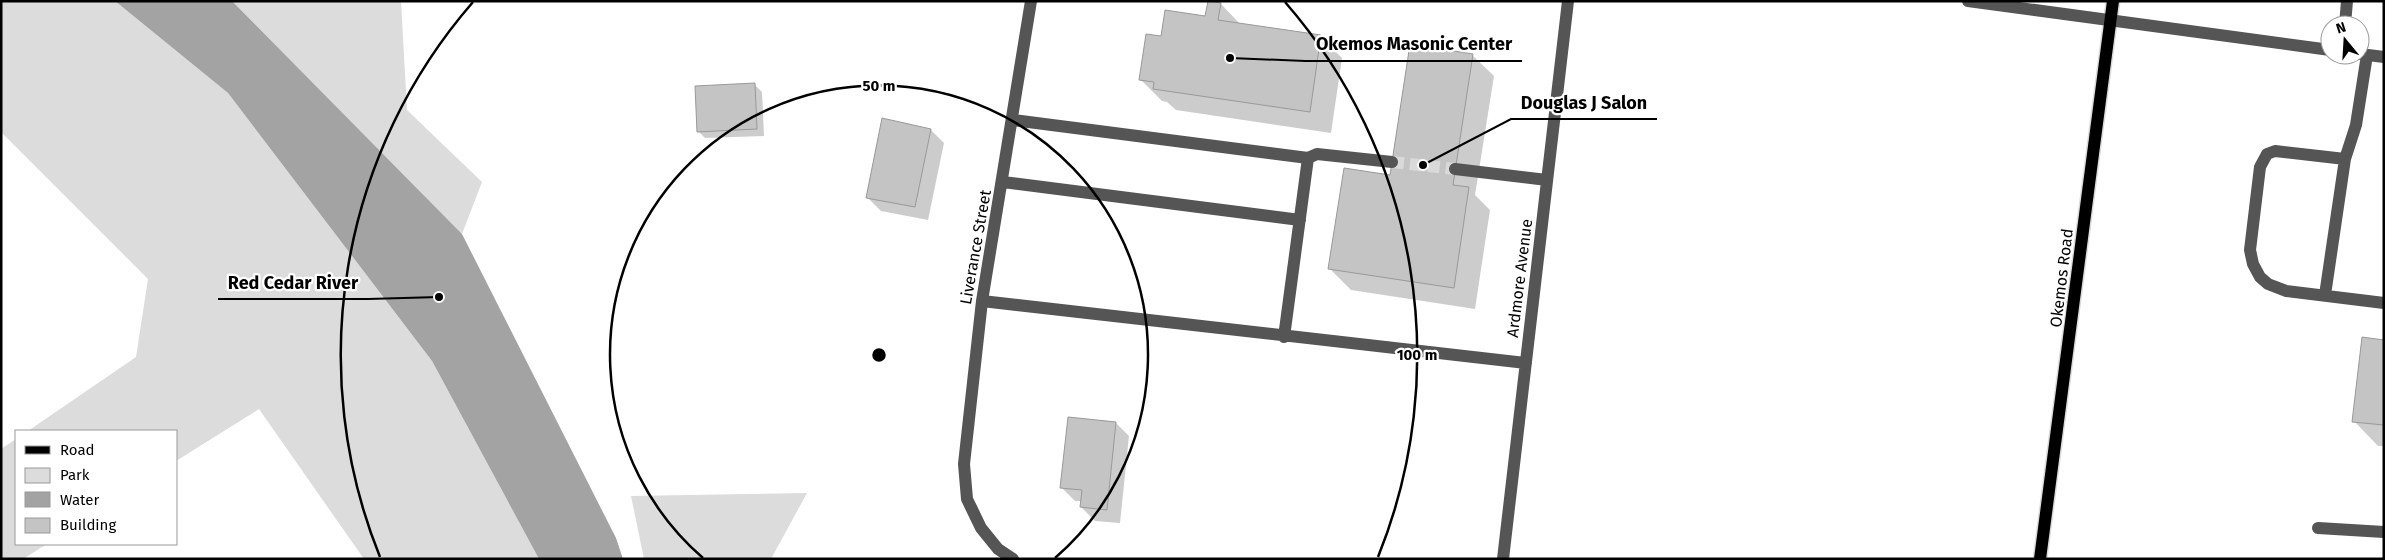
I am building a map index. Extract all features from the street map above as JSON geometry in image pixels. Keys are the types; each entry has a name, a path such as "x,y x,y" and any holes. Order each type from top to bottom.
{"main road":[{"name":"Okemos Road","path":"2040,559 2112,1"}],"street":[{"name":"Liverance Street","path":"1013,559 998,549 980,528 967,499 964,464 982,301 1003,182 1031,1"},
{"name":"Ardmore Avenue","path":"1503,559 1568,1"},
{"path":"1968,1 2320,49"},
{"path":"2346,15 2348,1"},
{"path":"2370,56 2384,58"},
{"path":"2325,295 2345,159 2356,126 2363,65"},
{"path":"1013,120 1308,158 1317,154 1392,162"},
{"path":"2345,159 2275,151 2267,154 2260,167 2250,250 2253,264 2260,277 2276,288 2384,303"},
{"path":"1284,337 1308,158"},
{"path":"1455,170 1547,180"},
{"path":"1003,182 1300,220"},
{"path":"982,301 1284,337 1526,363"},
{"path":"2318,528 2384,532"}],"green space":[{"path":"1,1 115,1 228,93 432,361 539,559 364,559 259,409 178,460 178,430 29,430 136,357 148,279 1,132"},
{"path":"232,1 401,1 407,110 482,182 462,234"},
{"path":"15,440 15,545 45,545 23,559 1,559 1,449"},
{"path":"807,493 771,559 644,559 631,496"}],"water":[{"path":"115,1 232,1 462,234 616,538 623,559 539,559 432,361 228,93"}],"building":[{"path":"1208,1 1221,3 1218,20 1321,35 1310,112 1153,89 1154,82 1139,80 1146,34 1161,36 1165,10 1205,16"},
{"path":"1410,44 1473,54 1453,185 1469,187 1454,288 1328,269 1344,168 1390,175"},
{"path":"755,83 757,129 697,132 695,86"},
{"path":"882,118 931,129 915,207 866,198"},
{"path":"2362,337 2384,340 2384,425 2352,422"},
{"path":"1068,417 1116,422 1107,510 1080,507 1082,490 1060,488"}],"tunnel":[{"path":"1392,162 1455,169"}],"place":[{"name":"Okemos Masonic Center","path":"1230,58"},
{"name":"Douglas J Salon","path":"1423,165"},
{"name":"Red Cedar River","path":"439,297"}]}
